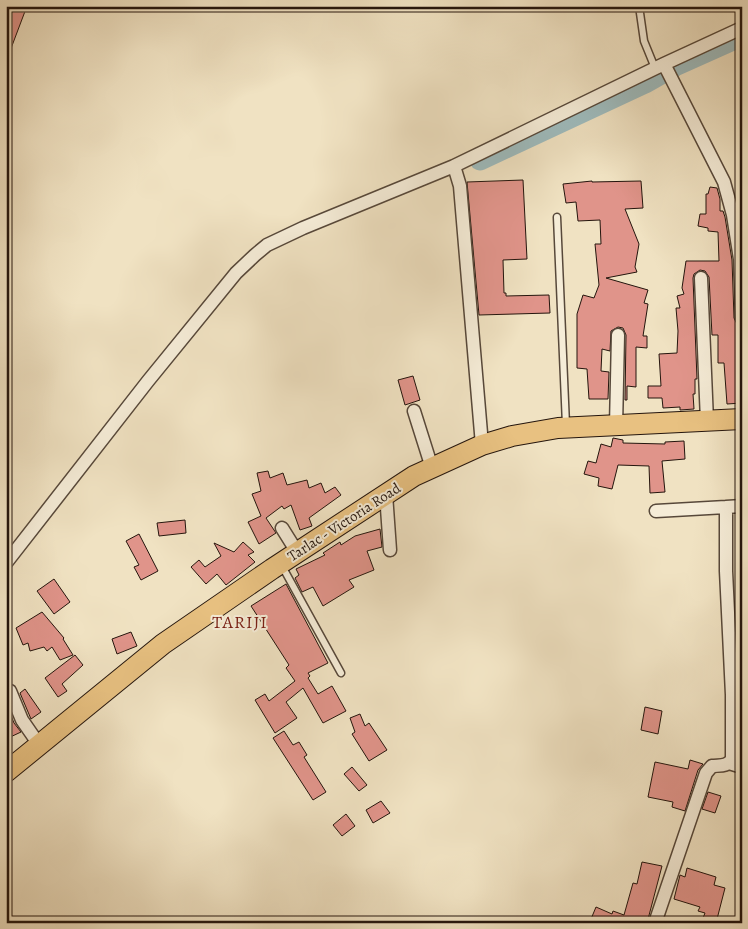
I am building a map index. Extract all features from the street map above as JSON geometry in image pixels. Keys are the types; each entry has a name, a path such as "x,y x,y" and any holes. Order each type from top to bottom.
{"main road":[{"name":"Tarlac - Victoria Road","path":"6,772 163,644 289,557 414,476 482,445 512,436 566,428 742,419"}],"street":[{"path":"6,563 148,381 236,273 267,245 303,228 454,167 664,69 742,28"},
{"path":"664,69 724,182 733,215 740,259 742,318"},
{"path":"454,167 460,186 482,445"},
{"path":"701,278 707,421"},
{"path":"616,426 618,335"},
{"path":"414,411 432,468"},
{"path":"386,494 390,550"},
{"path":"656,511 742,506"},
{"path":"655,923 706,772 712,766 736,765 733,752 726,571 726,507"},
{"path":"282,528 289,557"},
{"path":"10,691 22,720 40,746"}],"lane":[{"path":"639,6 644,41 664,69"},
{"path":"557,216 566,428"},
{"path":"289,557 341,673"}],"building":[{"path":"6,6 27,6 7,59 6,59"},
{"path":"523,180 527,259 503,260 504,293 506,293 506,296 549,295 550,313 479,315 467,182"},
{"path":"592,181 641,181 643,208 625,209 639,244 635,267 637,272 606,278 648,290 644,303 648,304 643,336 647,336 647,348 636,347 636,387 627,386 627,400 625,400 626,335 623,328 618,327 611,331 610,351 602,349 601,371 609,372 608,399 589,399 587,369 577,368 577,314 583,295 594,298 599,285 595,244 601,244 600,220 578,221 576,202 566,203 563,184"},
{"path":"710,187 717,188 720,199 720,211 723,211 725,217 732,260 734,318 737,324 737,376 740,376 742,403 727,404 724,363 718,363 718,335 712,335 709,277 705,271 700,270 694,274 693,278 697,379 695,379 695,394 693,394 694,409 680,410 680,407 663,408 662,398 648,398 648,386 661,386 659,354 677,353 676,308 680,308 677,296 684,294 682,288 686,261 719,261 718,232 708,231 708,228 698,226 700,214 706,214 706,194 708,194"},
{"path":"413,376 420,400 405,405 398,380"},
{"path":"613,438 623,440 623,443 665,444 665,442 684,441 685,459 662,461 665,492 650,493 649,466 618,465 612,489 598,486 599,478 584,474 588,461 596,463 601,444 611,447"},
{"path":"268,471 270,478 283,473 287,485 307,480 309,488 321,483 325,493 335,487 341,495 309,518 312,526 300,530 291,505 284,509 282,506 266,518 276,533 259,544 248,522 261,516 252,494 261,491 257,473"},
{"path":"185,520 186,533 159,536 157,523"},
{"path":"380,529 382,547 367,551 374,570 349,580 354,587 323,606 313,587 302,592 295,578 299,575 296,569 325,555 323,553 340,542 341,545 355,536"},
{"path":"139,534 158,571 141,580 134,567 139,565 126,541"},
{"path":"243,542 254,552 248,555 255,562 226,585 217,574 206,584 191,567 199,560 205,567 221,556 214,543 234,552"},
{"path":"54,579 70,602 54,614 37,591"},
{"path":"286,584 328,663 308,673 310,676 308,678 318,694 332,686 346,711 323,723 303,688 286,702 297,718 275,733 255,700 265,694 269,701 295,681 286,668 289,665 251,606"},
{"path":"42,612 64,638 73,655 60,660 52,647 47,651 44,647 30,651 28,643 23,645 16,628"},
{"path":"131,632 137,646 117,654 112,639"},
{"path":"75,655 83,665 62,684 67,691 58,697 45,678"},
{"path":"25,689 41,712 31,719 20,693"},
{"path":"6,703 14,723 21,732 6,739"},
{"path":"645,707 662,711 658,734 641,730"},
{"path":"360,714 365,726 369,723 387,750 369,761 352,734 355,732 350,718"},
{"path":"284,731 293,745 299,742 307,755 304,757 326,792 313,800 273,738"},
{"path":"690,760 703,764 698,770 685,811 672,807 673,802 648,797 655,762 688,769"},
{"path":"352,767 367,785 359,791 344,774"},
{"path":"708,792 721,796 715,813 702,809"},
{"path":"381,801 390,813 373,823 366,810"},
{"path":"346,814 355,826 342,836 333,825"},
{"path":"642,862 662,866 647,923 601,923 591,919 596,907 612,914 613,911 624,915 633,883 637,884"},
{"path":"687,868 716,877 714,885 725,888 716,923 701,923 705,913 698,911 700,907 674,899 680,875 685,877"}],"waterway":[{"path":"480,160 645,83 675,66 742,36"}],"district":[{"name":"TARIJI","path":"240,622"}]}
